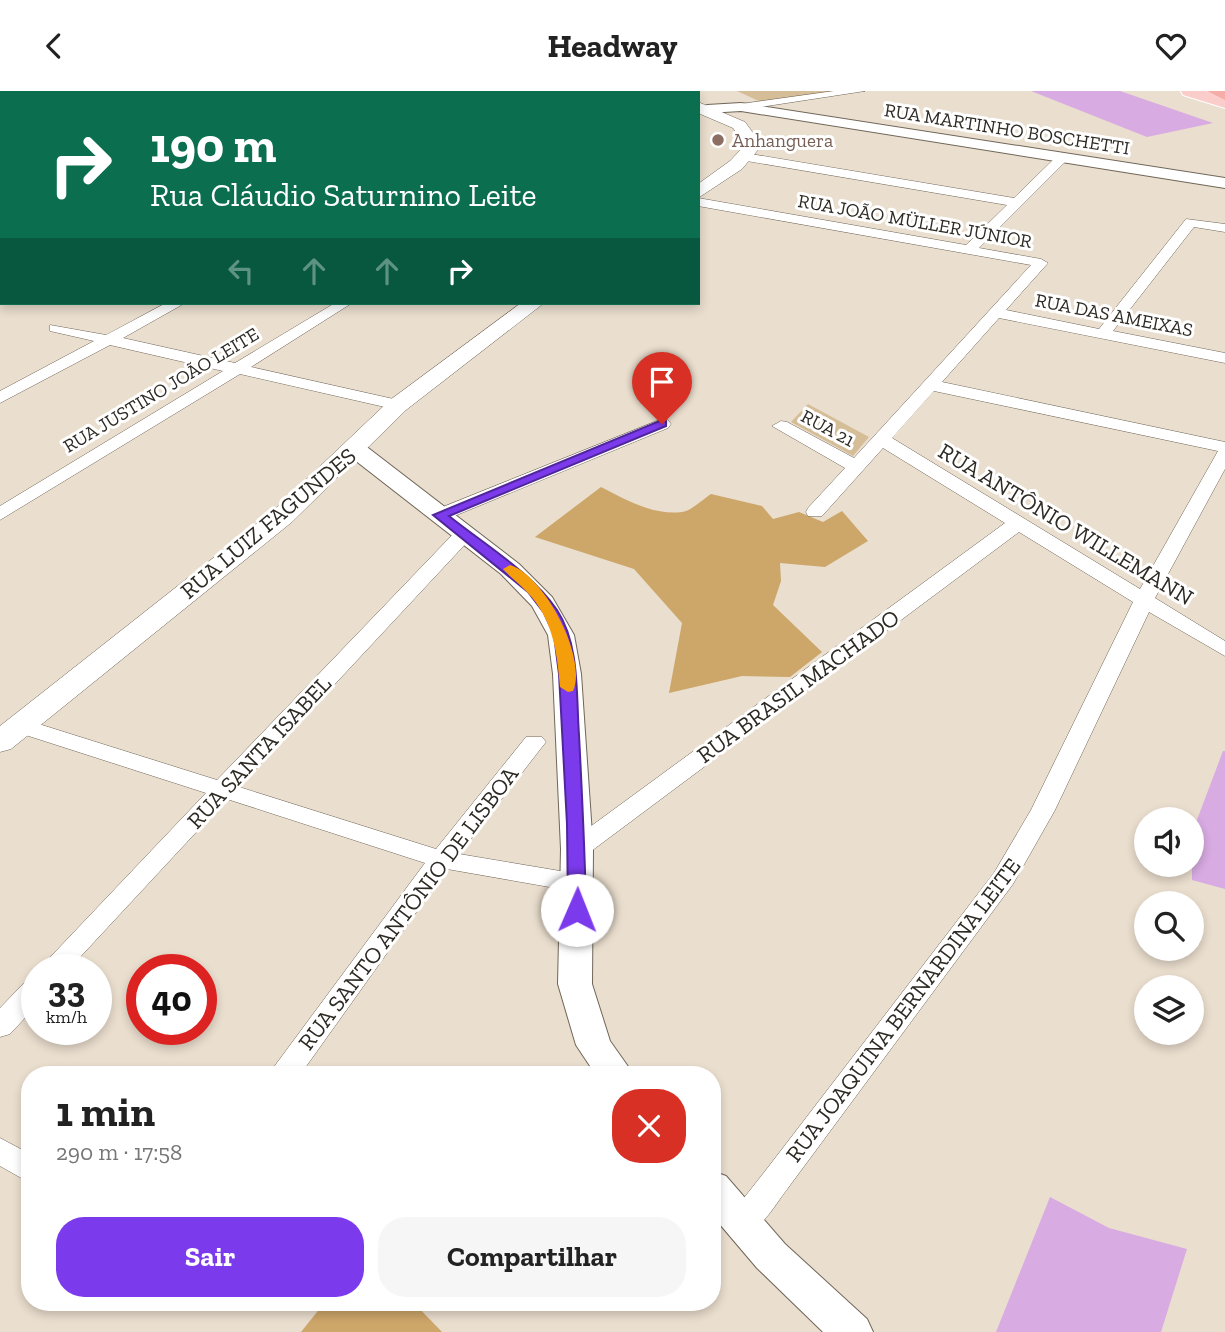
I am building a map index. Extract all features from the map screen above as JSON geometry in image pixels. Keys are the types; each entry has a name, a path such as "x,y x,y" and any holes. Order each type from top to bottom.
{"highway":[{"path":"1216,91 1225,94"}],"main road":[{"path":"1189,91 1225,103"},
{"path":"700,191 745,157 754,145 750,136 739,125 703,108"},
{"name":"RUA LUIZ FAGUNDES","path":"9,733 283,516 398,405 531,305"}],"street":[{"path":"741,107 859,91"},
{"name":"RUA MARTINHO BOSCHETTI","path":"703,108 741,107 1225,183"},
{"path":"745,157 1017,203"},
{"path":"969,250 1061,159"},
{"name":"RUA JOÃO MÜLLER JÚNIOR","path":"700,202 1041,263 815,512"},
{"path":"1103,334 1191,222 1225,228"},
{"path":"0,398 173,305"},
{"name":"RUA JUSTINO JOÃO LEITE","path":"0,514 342,305"},
{"name":"RUA DAS AMEIXAS","path":"996,313 1225,358"},
{"path":"55,328 398,405"},
{"path":"931,385 1225,447"},
{"path":"440,515 662,424"},
{"name":"RUA 21","path":"781,426 856,467"},
{"name":"RUA ANTÔNIO WILLEMANN","path":"881,439 1225,650"},
{"path":"355,449 533,589 551,613 561,635 567,674 577,849 575,984 594,1045 610,1066"},
{"name":"RUA JOAQUINA BERNARDINA LEITE","path":"741,1222 777,1179 1004,878 1043,810 1144,600 1225,453"},
{"name":"RUA BRASIL MACHADO","path":"577,849 1018,523"},
{"name":"RUA SANTA ISABEL","path":"67,954 464,534"},
{"path":"9,733 225,789 441,859 578,883"},
{"name":"RUA SANTO ANTÔNIO DE LISBOA","path":"290,1066 441,859 534,742"},
{"path":"0,1026 21,1004"},
{"path":"0,1150 21,1164"},
{"path":"721,1198 771,1256 852,1332"}],"shaded area":[{"path":"737,91 843,91 761,102"},
{"path":"808,404 869,437 853,456 791,422"},
{"path":"601,487 650,509 671,513 689,510 711,494 762,506 773,519 799,512 823,522 842,511 868,541 825,567 780,563 781,581 773,605 822,652 790,677 742,676 669,693 682,623 634,569 535,537"},
{"path":"318,1311 422,1311 442,1332 301,1332"}],"building":[{"path":"1031,91 1120,91 1213,123 1147,137"},
{"path":"1225,751 1225,889 1192,880 1192,877 1204,877 1204,807 1202,807"},
{"path":"1050,1197 1109,1228 1187,1249 1161,1332 996,1332"}],"slow traffic":[{"path":"510,569 533,589 557,624 565,652 568,687"}],"place":[{"name":"Anhanguera","path":"718,140"}],"route":[{"path":"577,910 576,824 567,674 561,635 551,613 533,589 440,515 662,424"}]}
